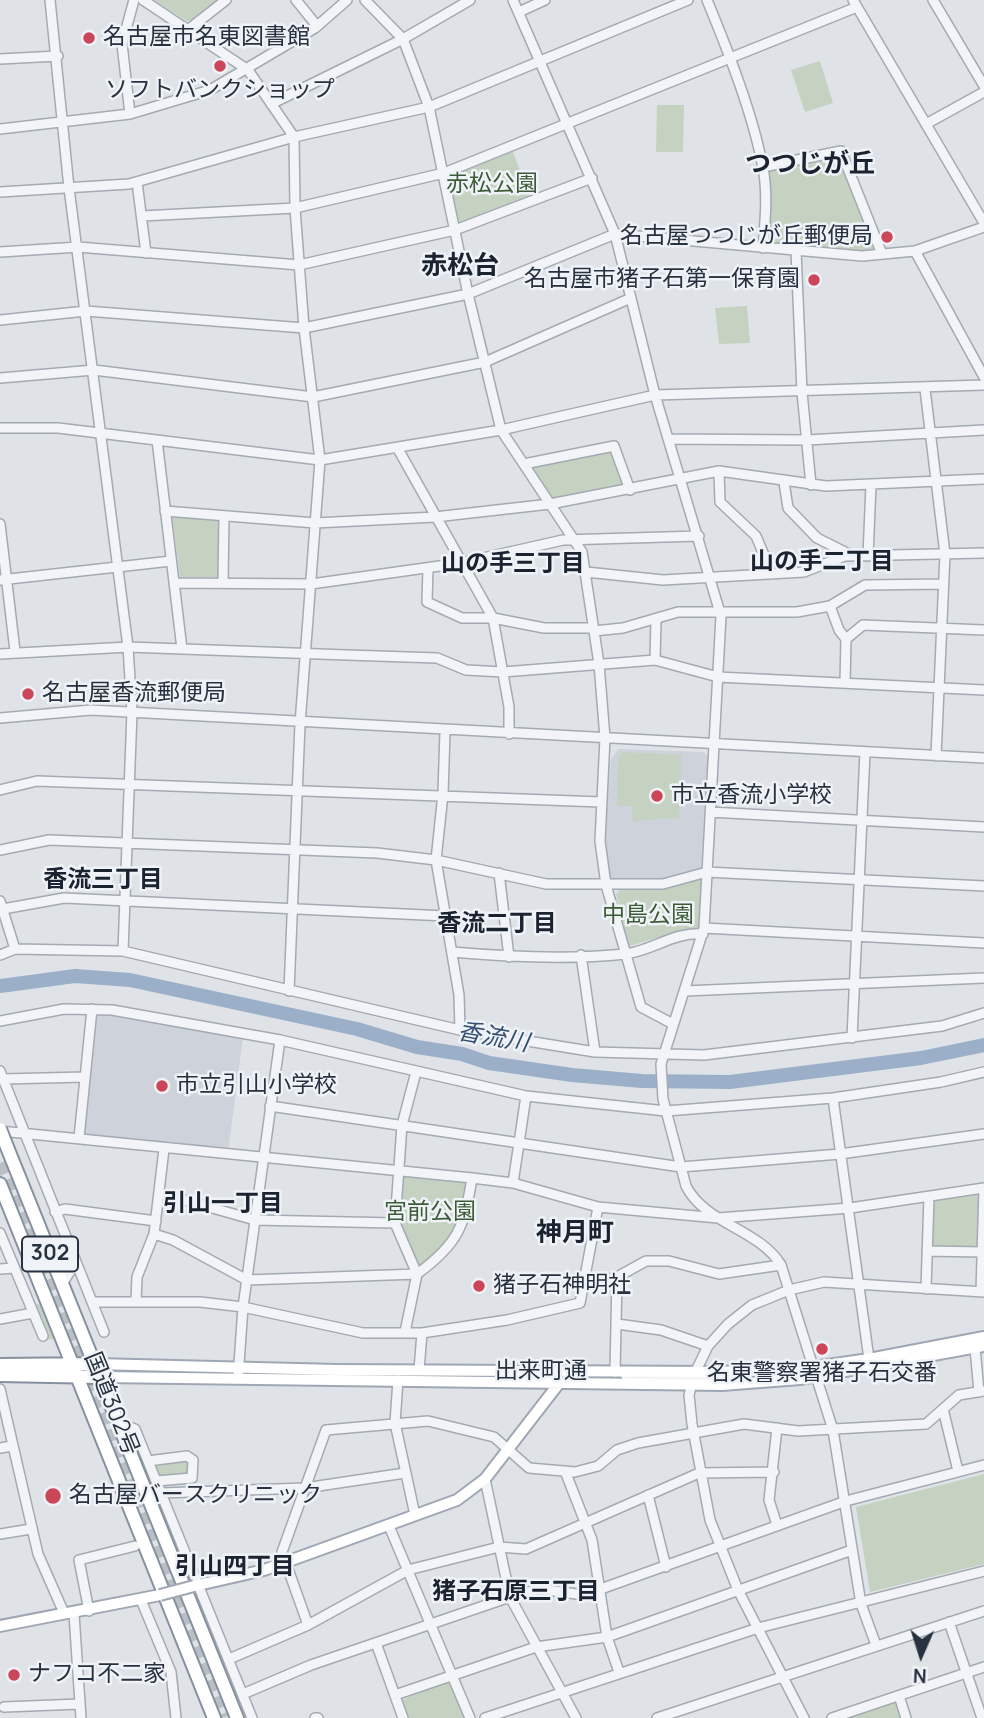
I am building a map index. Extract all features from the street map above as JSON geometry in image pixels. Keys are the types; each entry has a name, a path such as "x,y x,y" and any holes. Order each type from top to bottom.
{"highway":[{"name":"国道302号","path":"2,1134 237,1718"},
{"name":"国道302号","path":"0,1184 214,1718"},
{"path":"0,1205 32,1265"},
{"path":"0,1365 74,1371"},
{"path":"0,1376 98,1371"}],"main road":[{"name":"出来町通","path":"98,1371 615,1372 693,1378 800,1379 815,1371 984,1337"},
{"name":"出来町通","path":"238,1372 398,1380 671,1384 715,1372 815,1371 980,1347"},
{"path":"0,1626 141,1600 264,1570 285,1560 457,1500 485,1479 560,1382"}],"street":[{"path":"50,0 58,56 69,188 128,648 132,712 123,951"},
{"path":"130,114 122,44 134,0"},
{"path":"143,0 248,70 294,137 295,208 304,328 320,460 300,724 289,991"},
{"path":"189,29 226,0"},
{"path":"296,0 317,26"},
{"path":"0,129 64,124 130,114 210,90 248,70 317,26 347,0"},
{"path":"365,0 403,39 429,107 468,294 501,430 582,552 599,664 605,738 600,841 606,885 642,1006 673,1024"},
{"path":"271,104 403,39 470,0"},
{"path":"513,0 615,234 654,395 720,611 704,931 664,1056 663,1099 681,1167 693,1199 766,1248 781,1265 833,1430 861,1604 876,1645"},
{"path":"519,12 545,0"},
{"path":"0,192 137,182 294,137 429,107 688,0"},
{"path":"707,0 730,57 763,167 766,214 763,248"},
{"path":"933,0 984,86"},
{"path":"0,320 86,312 304,328 468,294 615,234 862,256 915,251 984,225 855,3 730,57 443,173 295,208 142,216"},
{"path":"0,59 58,56"},
{"path":"926,124 984,92"},
{"path":"763,167 841,151 882,254"},
{"path":"0,252 78,247 299,265 455,230 592,178"},
{"path":"137,182 146,253"},
{"path":"796,251 802,392 811,485"},
{"path":"915,251 984,377"},
{"path":"0,378 94,370 313,397 485,362 631,299"},
{"path":"0,428 58,428 320,460 501,430 654,395 925,389 984,384"},
{"path":"925,389 944,554 936,756"},
{"path":"668,439 807,440 984,430"},
{"path":"157,440 182,649"},
{"path":"524,464 614,446 629,490"},
{"path":"398,449 493,618 509,707 509,734"},
{"path":"165,511 315,523 435,517 550,504 719,471 811,485 984,480"},
{"path":"719,471 720,502 756,536 772,574"},
{"path":"784,482 788,508 817,538 852,556"},
{"path":"868,556 871,485"},
{"path":"223,583 224,516"},
{"path":"0,524 3,579 15,651"},
{"path":"174,583 311,584 461,563 572,539 699,536"},
{"path":"586,572 663,580 804,572 852,556 984,553"},
{"path":"3,579 171,561"},
{"path":"428,568 427,602 462,618 493,618 544,628 593,629 656,620 678,612 797,612 831,606 866,585 943,584"},
{"path":"831,606 839,629 846,639 845,684"},
{"path":"655,660 656,620"},
{"path":"846,639 863,625 984,630"},
{"path":"0,654 15,651 128,648 305,653 437,658 466,670 503,672 655,660 718,677 984,690"},
{"path":"0,718 50,711 132,712 300,724 984,758"},
{"path":"445,731 443,794 436,860 452,952 460,1030"},
{"path":"852,1038 865,752"},
{"path":"0,790 37,781 443,794 601,802"},
{"path":"710,812 984,827"},
{"path":"0,850 49,840 377,853 436,860 546,884 663,884 707,872 984,886"},
{"path":"499,873 509,957"},
{"path":"15,950 1,905 64,898 446,915"},
{"path":"452,952 509,957 628,954 690,933 704,931 984,943"},
{"path":"0,955 15,950 123,951 460,1030 595,1052 664,1056 704,1055 942,1026 984,1013"},
{"path":"581,956 595,1052"},
{"path":"685,990 984,978"},
{"path":"79,1138 92,1009"},
{"path":"0,1021 28,1014 112,1010 280,1040 526,1096 666,1111 833,1098 941,1082 984,1072"},
{"path":"238,1372 243,1307 280,1040"},
{"path":"405,1332 417,1274 395,1223 401,1125 416,1072"},
{"path":"85,1077 2,1075 104,1332"},
{"path":"513,1183 526,1096"},
{"path":"833,1098 869,1359"},
{"path":"270,1106 681,1167 840,1154 984,1134"},
{"path":"2,1134 23,1132 264,1160 471,1178 513,1183 598,1207 718,1218 850,1208 984,1188 983,1292 824,1282 789,1290 752,1305 728,1324 708,1346 693,1378 693,1435 710,1520 738,1590 804,1718"},
{"path":"136,1301 138,1277 154,1234 164,1149"},
{"path":"154,1234 173,1240 247,1280 417,1274 439,1258 464,1223 471,1178"},
{"path":"159,1193 255,1220 395,1223"},
{"path":"926,1289 929,1197"},
{"path":"92,1302 136,1301 243,1307 363,1333 422,1333 507,1320 580,1303 598,1207"},
{"path":"55,1212 65,1209 156,1221"},
{"path":"0,1233 43,1333"},
{"path":"927,1251 982,1252"},
{"path":"584,1285 617,1277 646,1261 659,1260 719,1274 781,1265"},
{"path":"62,1284 76,1262"},
{"path":"0,1269 14,1268"},
{"path":"615,1372 617,1277"},
{"path":"26,1296 48,1304"},
{"path":"0,1320 33,1313"},
{"path":"617,1324 661,1330 664,1334 708,1346"},
{"path":"419,1370 422,1333"},
{"path":"308,1625 282,1552 326,1430 428,1421 494,1437 529,1468 565,1471 598,1466 617,1450 638,1443 744,1424 833,1430 926,1424 960,1395 981,1391 980,1347"},
{"path":"575,1372 693,1378"},
{"path":"398,1380 395,1423 415,1515"},
{"path":"0,1389 31,1529 69,1614 81,1718"},
{"path":"943,1409 958,1471"},
{"path":"119,1423 135,1429 196,1586 252,1718"},
{"path":"777,1428 775,1472 769,1500 777,1525"},
{"path":"95,1446 100,1433"},
{"path":"0,1448 12,1446"},
{"path":"148,1461 187,1457 193,1460 195,1475 192,1478 156,1481"},
{"path":"243,1694 311,1665 510,1597 539,1590 584,1595 636,1574 666,1567 846,1501 984,1465"},
{"path":"565,1471 592,1541 607,1637 619,1672"},
{"path":"229,1659 308,1625 408,1570 499,1546 526,1549 699,1473 775,1472"},
{"path":"161,1493 306,1488 405,1473"},
{"path":"485,1479 510,1597 576,1718"},
{"path":"648,1495 666,1567"},
{"path":"388,1526 470,1718"},
{"path":"0,1534 31,1529"},
{"path":"89,1611 79,1560 135,1546"},
{"path":"395,1695 536,1647 607,1637 852,1550"},
{"path":"485,1718 758,1628 984,1571"},
{"path":"141,1600 172,1672 176,1718"},
{"path":"657,1718 984,1612"},
{"path":"949,1622 982,1718"},
{"path":"376,1643 403,1718"},
{"path":"832,1718 984,1667"},
{"path":"899,1696 906,1718"},
{"path":"5,1707 80,1704"},
{"path":"48,1705 49,1718"}],"shaded area":[{"name":"市立香流小学校","path":"619,749 703,752 708,756 701,870 660,881 615,882 610,878 605,833 611,759"},
{"name":"市立引山小学校","path":"100,1013 243,1037 228,1152 84,1135 96,1017"}],"green space":[{"path":"154,0 220,0 194,20 187,21"},
{"path":"820,61 833,103 805,112 791,70"},
{"path":"657,105 684,105 683,152 656,152"},
{"name":"赤松公園","path":"509,151 513,152 529,195 528,199 461,225 458,223 450,175"},
{"path":"841,151 882,254 763,248 763,167"},
{"path":"747,306 750,343 719,344 715,308"},
{"path":"612,450 624,486 558,500 551,498 532,471 532,466"},
{"path":"172,516 220,519 219,577 180,577"},
{"path":"622,752 681,755 679,818 633,821 632,806 617,806 618,759"},
{"name":"中島公園","path":"700,878 703,883 702,929 689,929 629,946 616,894 620,890 667,889"},
{"name":"宮前公園","path":"405,1176 462,1181 467,1184 458,1221 448,1240 420,1266 417,1265 398,1221 401,1180"},
{"path":"977,1194 980,1197 977,1248 931,1247 932,1204 935,1200"},
{"path":"37,1304 42,1304 60,1340 47,1339 48,1332 35,1308"},
{"path":"186,1460 190,1462 190,1475 160,1478 155,1466"},
{"path":"984,1474 984,1564 870,1592 856,1507"},
{"path":"445,1679 449,1680 465,1718 405,1718 400,1704 403,1700"},
{"path":"893,1701 898,1702 903,1718 841,1718"}],"waterway":[{"name":"香流川","path":"0,986 75,976 130,980 357,1029 417,1047 462,1054 489,1063 572,1075 642,1081 730,1082 921,1058 984,1045"}],"tunnel":[{"path":"0,1163 101,1407 223,1718"}],"place":[{"name":"名古屋市名東図書館","path":"89,38"},
{"name":"ソフトバンクショップ","path":"220,66"},
{"name":"名古屋つつじが丘郵便局","path":"887,237"},
{"name":"名古屋市猪子石第一保育園","path":"814,280"},
{"name":"名古屋香流郵便局","path":"28,694"},
{"name":"市立香流小学校","path":"657,796"},
{"name":"市立引山小学校","path":"162,1086"},
{"name":"猪子石神明社","path":"479,1286"},
{"name":"名東警察署猪子石交番","path":"822,1349"},
{"name":"名古屋バースクリニック","path":"53,1496"},
{"name":"ナフコ不二家","path":"14,1675"}],"district":[{"name":"つつじが丘","path":"810,165"},
{"name":"赤松台","path":"460,267"},
{"name":"山の手二丁目","path":"822,562"},
{"name":"山の手三丁目","path":"513,564"},
{"name":"香流三丁目","path":"103,880"},
{"name":"香流二丁目","path":"497,924"},
{"name":"引山一丁目","path":"223,1204"},
{"name":"神月町","path":"575,1234"},
{"name":"引山四丁目","path":"235,1567"},
{"name":"猪子石原三丁目","path":"516,1592"}]}
